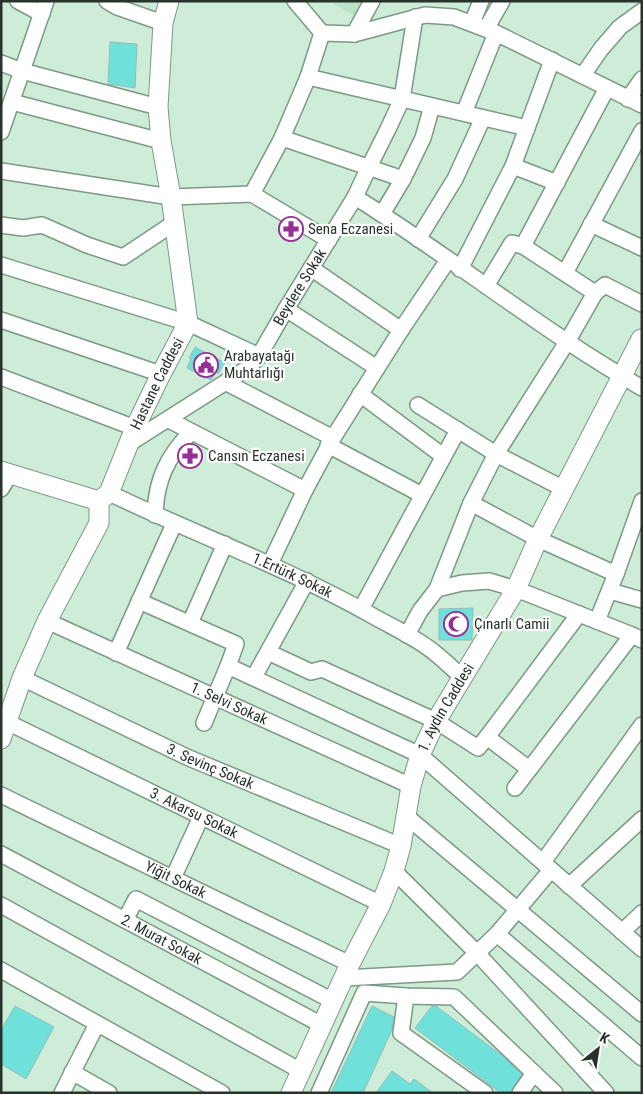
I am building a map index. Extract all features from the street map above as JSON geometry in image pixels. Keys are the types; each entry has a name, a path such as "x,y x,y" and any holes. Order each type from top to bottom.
{"main road":[{"name":"Hastane Caddesi","path":"4,731 22,678 47,622 99,523 104,497 161,374 188,322 171,197 161,142 158,108 163,23 169,1"},
{"name":"1. Aydın Caddesi","path":"291,1093 333,1001 381,904 394,871 420,754 436,722 516,589 538,539 641,339"},
{"path":"4,478 104,497"}],"street":[{"path":"2,130 44,8 18,1"},
{"path":"107,1 116,7 163,23"},
{"path":"295,1 322,33 354,34 423,11 454,17 491,31 642,105"},
{"path":"354,34 372,1"},
{"path":"472,23 481,1"},
{"path":"464,113 502,1"},
{"name":"Beydere Sokak","path":"133,436 169,420 227,383 248,368 259,356 356,197 402,99 423,11"},
{"path":"582,75 601,48 620,27 642,11"},
{"path":"252,194 282,138 308,77 322,33"},
{"path":"460,269 513,166 552,60"},
{"path":"1,63 22,71 158,108"},
{"path":"308,77 528,128"},
{"path":"628,99 642,79"},
{"path":"523,246 607,88"},
{"path":"12,102 161,142"},
{"path":"382,214 403,179 423,138 432,106"},
{"path":"418,239 455,179 483,118"},
{"path":"565,273 642,130"},
{"path":"282,138 403,179"},
{"path":"513,166 557,183"},
{"path":"1,171 171,197 252,194 329,240"},
{"path":"356,197 567,342 621,377 642,388"},
{"path":"1,226 23,228 42,225 123,257 174,223"},
{"path":"591,224 642,248"},
{"path":"486,286 512,243 523,246 595,293"},
{"path":"270,564 330,442 448,260"},
{"path":"1,265 188,322 259,356"},
{"path":"311,268 401,330"},
{"path":"407,635 420,611 437,589 471,503 496,454 567,342 595,293 605,285 642,304"},
{"path":"286,309 377,368"},
{"path":"1,320 161,374"},
{"path":"1,377 133,436"},
{"path":"227,383 422,495"},
{"path":"360,394 443,456"},
{"path":"418,405 496,454 564,489"},
{"path":"169,420 305,490"},
{"path":"361,609 458,430"},
{"path":"155,515 159,483 165,467 173,453 192,432"},
{"name":"1.Ertürk Sokak","path":"104,497 155,515 307,581 407,635 434,652 463,678"},
{"path":"597,622 642,501"},
{"path":"471,503 538,539 616,574"},
{"path":"116,652 174,524"},
{"path":"190,623 225,544"},
{"path":"254,677 307,581"},
{"path":"437,589 462,583 489,582 516,589 637,638 515,788"},
{"path":"610,591 642,600"},
{"path":"139,601 236,644 204,723"},
{"path":"268,652 311,672 322,669 436,722 478,748 579,614"},
{"name":"1. Selvi Sokak","path":"47,622 412,786"},
{"path":"228,666 420,754 642,949"},
{"name":"3. Sevinç Sokak","path":"22,678 189,758 401,846"},
{"path":"347,972 457,972 497,934 516,910 642,725"},
{"name":"3. Akarsu Sokak","path":"4,731 201,817 381,904"},
{"path":"487,737 529,769"},
{"name":"Yiğit Sokak","path":"1,795 174,878 347,972"},
{"path":"406,816 642,1014"},
{"path":"174,878 201,817"},
{"path":"569,886 642,820"},
{"name":"2. Murat Sokak","path":"1,854 322,1025"},
{"path":"394,871 477,953 606,1093"},
{"path":"125,920 136,899 333,1001"},
{"path":"1,905 301,1071"},
{"path":"622,932 642,913"},
{"path":"497,934 642,1058"},
{"path":"1,970 222,1093"},
{"path":"319,1093 364,993 454,997 555,1093"},
{"path":"406,996 401,1033 485,1093"},
{"path":"62,1093 97,1024"},
{"path":"72,1072 110,1093"},
{"path":"520,1093 534,1073"}],"shaded area":[{"path":"328,1 366,1 357,17"}],"building":[{"path":"110,42 137,44 135,88 108,84"},
{"name":"Arabayatağı Muhtarlığı","path":"195,347 225,363 218,374 216,372 211,380 187,368 191,359 189,358"},
{"name":"Çınarlı Camii","path":"473,608 472,640 439,640 439,609"},
{"path":"15,1006 54,1027 26,1079 1,1064 1,1030"},
{"path":"372,1006 394,1017 392,1030 363,1093 331,1093"},
{"path":"432,1006 436,1006 500,1054 522,1074 511,1093 501,1093 415,1028"},
{"path":"392,1071 410,1084 414,1079 433,1093 376,1093"}],"place":[{"name":"Sena Eczanesi","path":"291,229"},
{"name":"Arabayatağı Muhtarlığı","path":"206,365"},
{"name":"Cansın Eczanesi","path":"190,456"},
{"name":"Çınarlı Camii","path":"456,624"}]}
